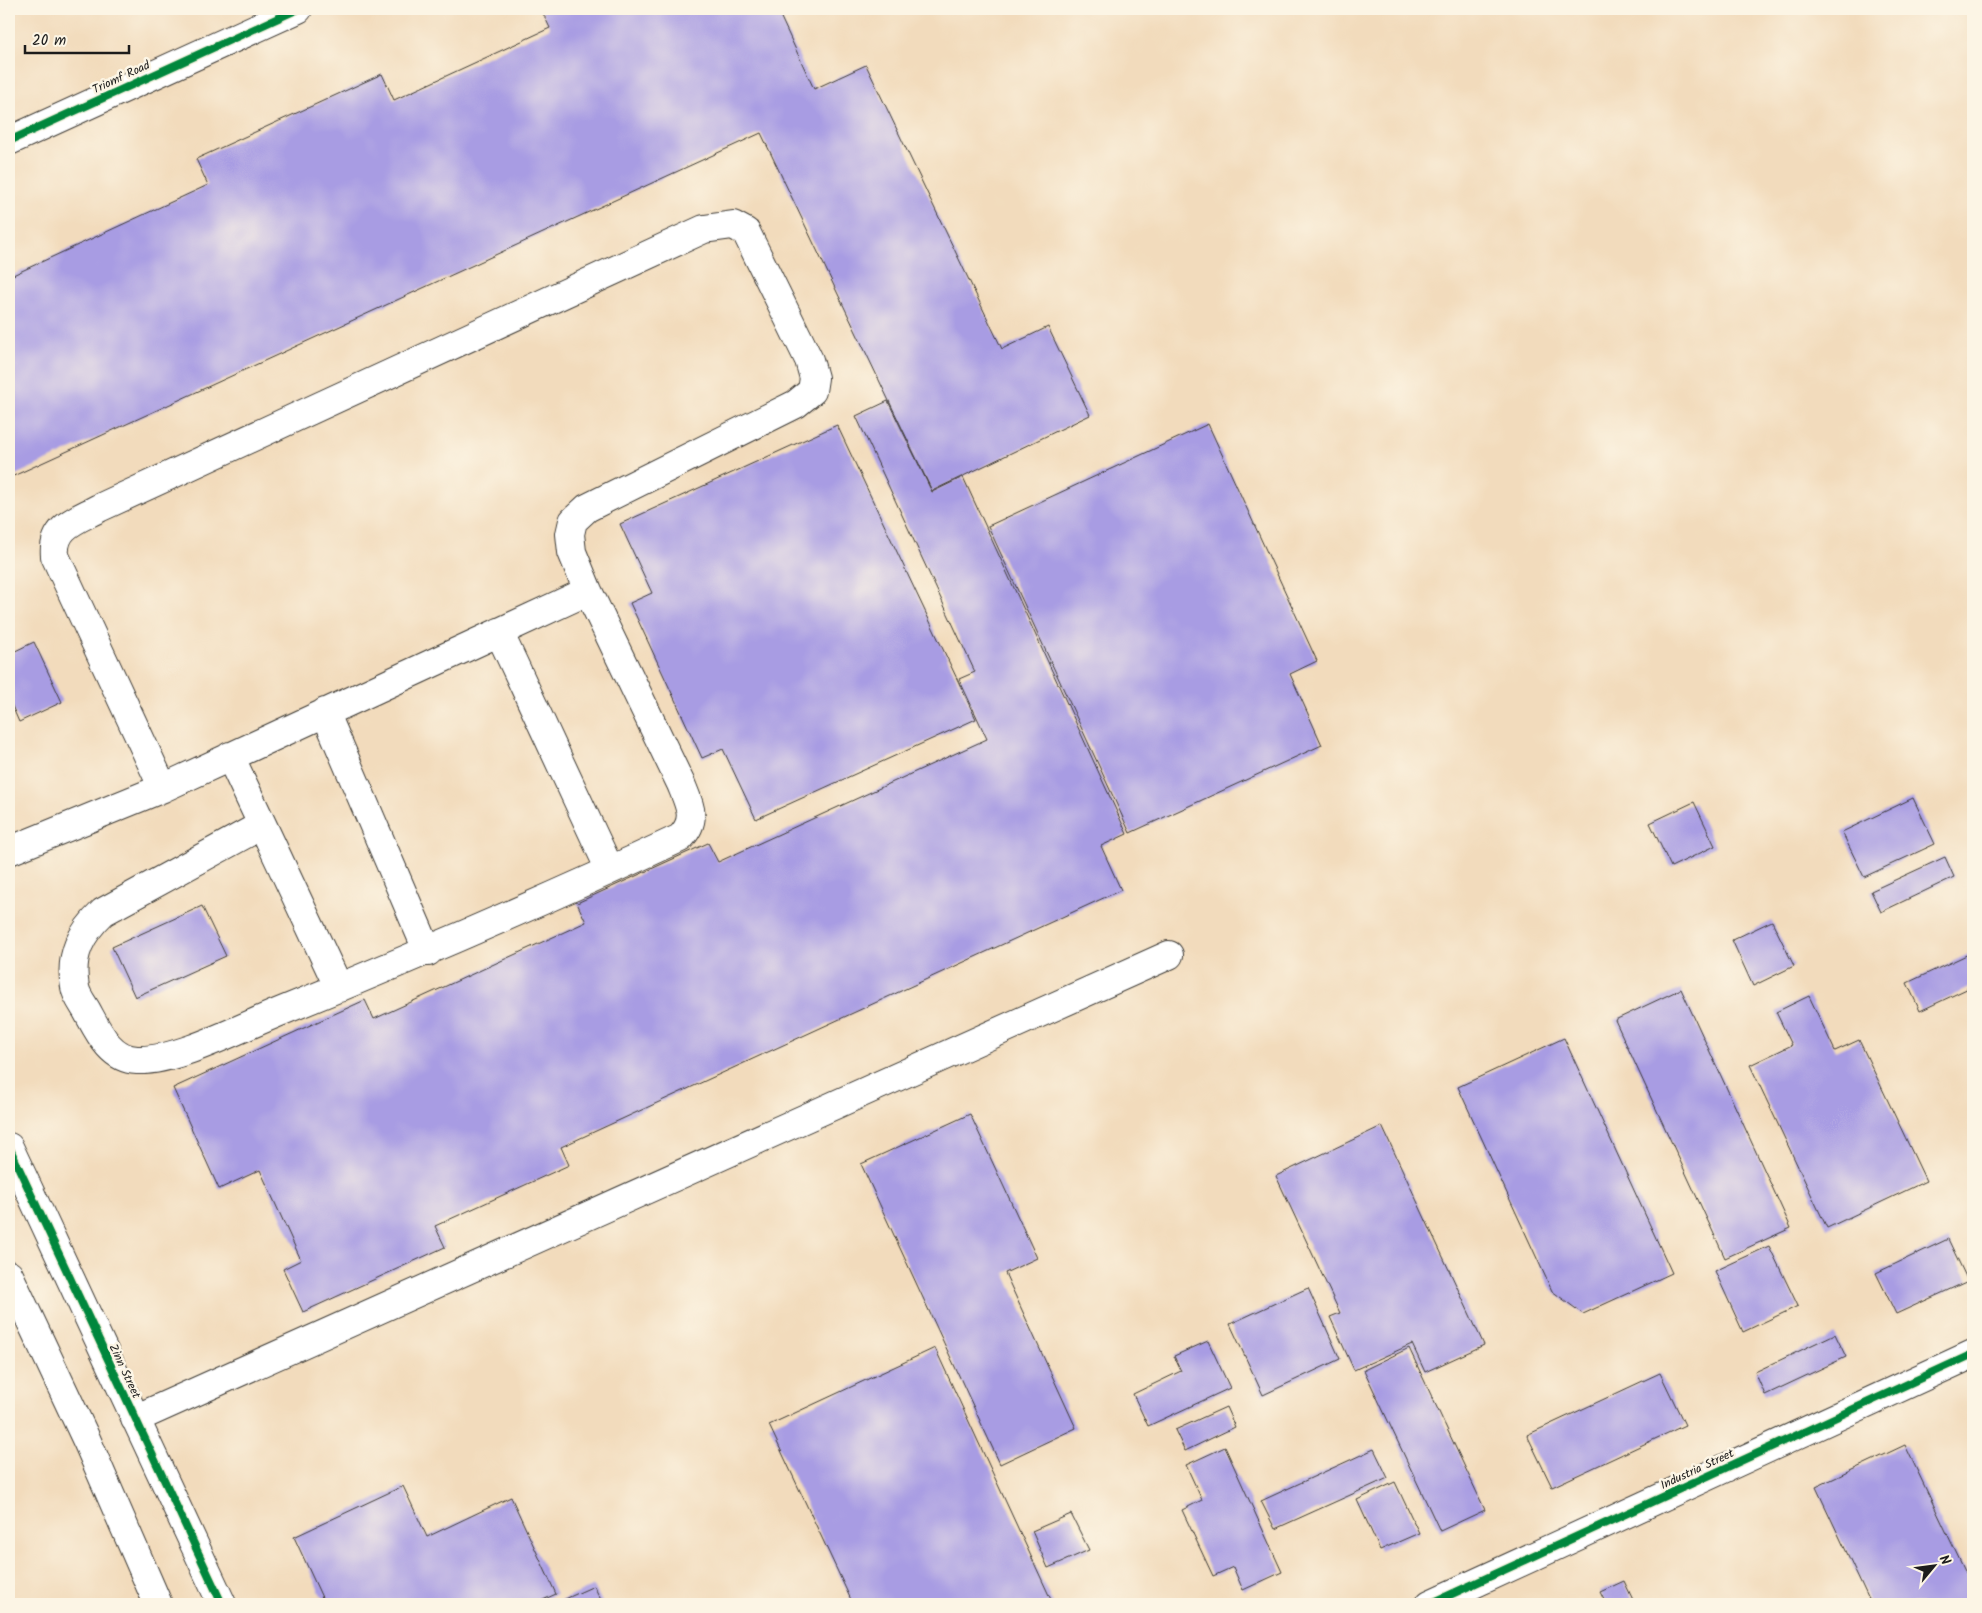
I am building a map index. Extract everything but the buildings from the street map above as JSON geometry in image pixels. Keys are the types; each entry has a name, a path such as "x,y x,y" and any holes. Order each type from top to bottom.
{"street":[{"name":"Triomf Road","path":"9,142 298,9"},
{"path":"163,788 56,556 54,546 58,535 64,528 100,508 704,229 733,225 746,232 762,261 809,360 814,378 812,390 796,404 587,508 573,521 570,534 572,552 588,591 681,784 692,817 689,829 680,838 428,952 183,1051 136,1061 118,1054 104,1042 75,990 73,968 77,945 88,926 103,912 262,825"},
{"path":"9,851 163,788 588,591"},
{"path":"499,632 610,870"},
{"path":"324,712 428,952"},
{"path":"230,756 339,988"},
{"path":"135,1419 1169,955"},
{"name":"Zinn Street","path":"9,1147 222,1604"},
{"path":"9,1276 87,1441 158,1604"},
{"name":"Industria Street","path":"1430,1604 1973,1354"}],"cycle path":[{"path":"9,141 298,9"},
{"path":"9,1147 222,1604"},
{"path":"1430,1604 1973,1354"}]}
